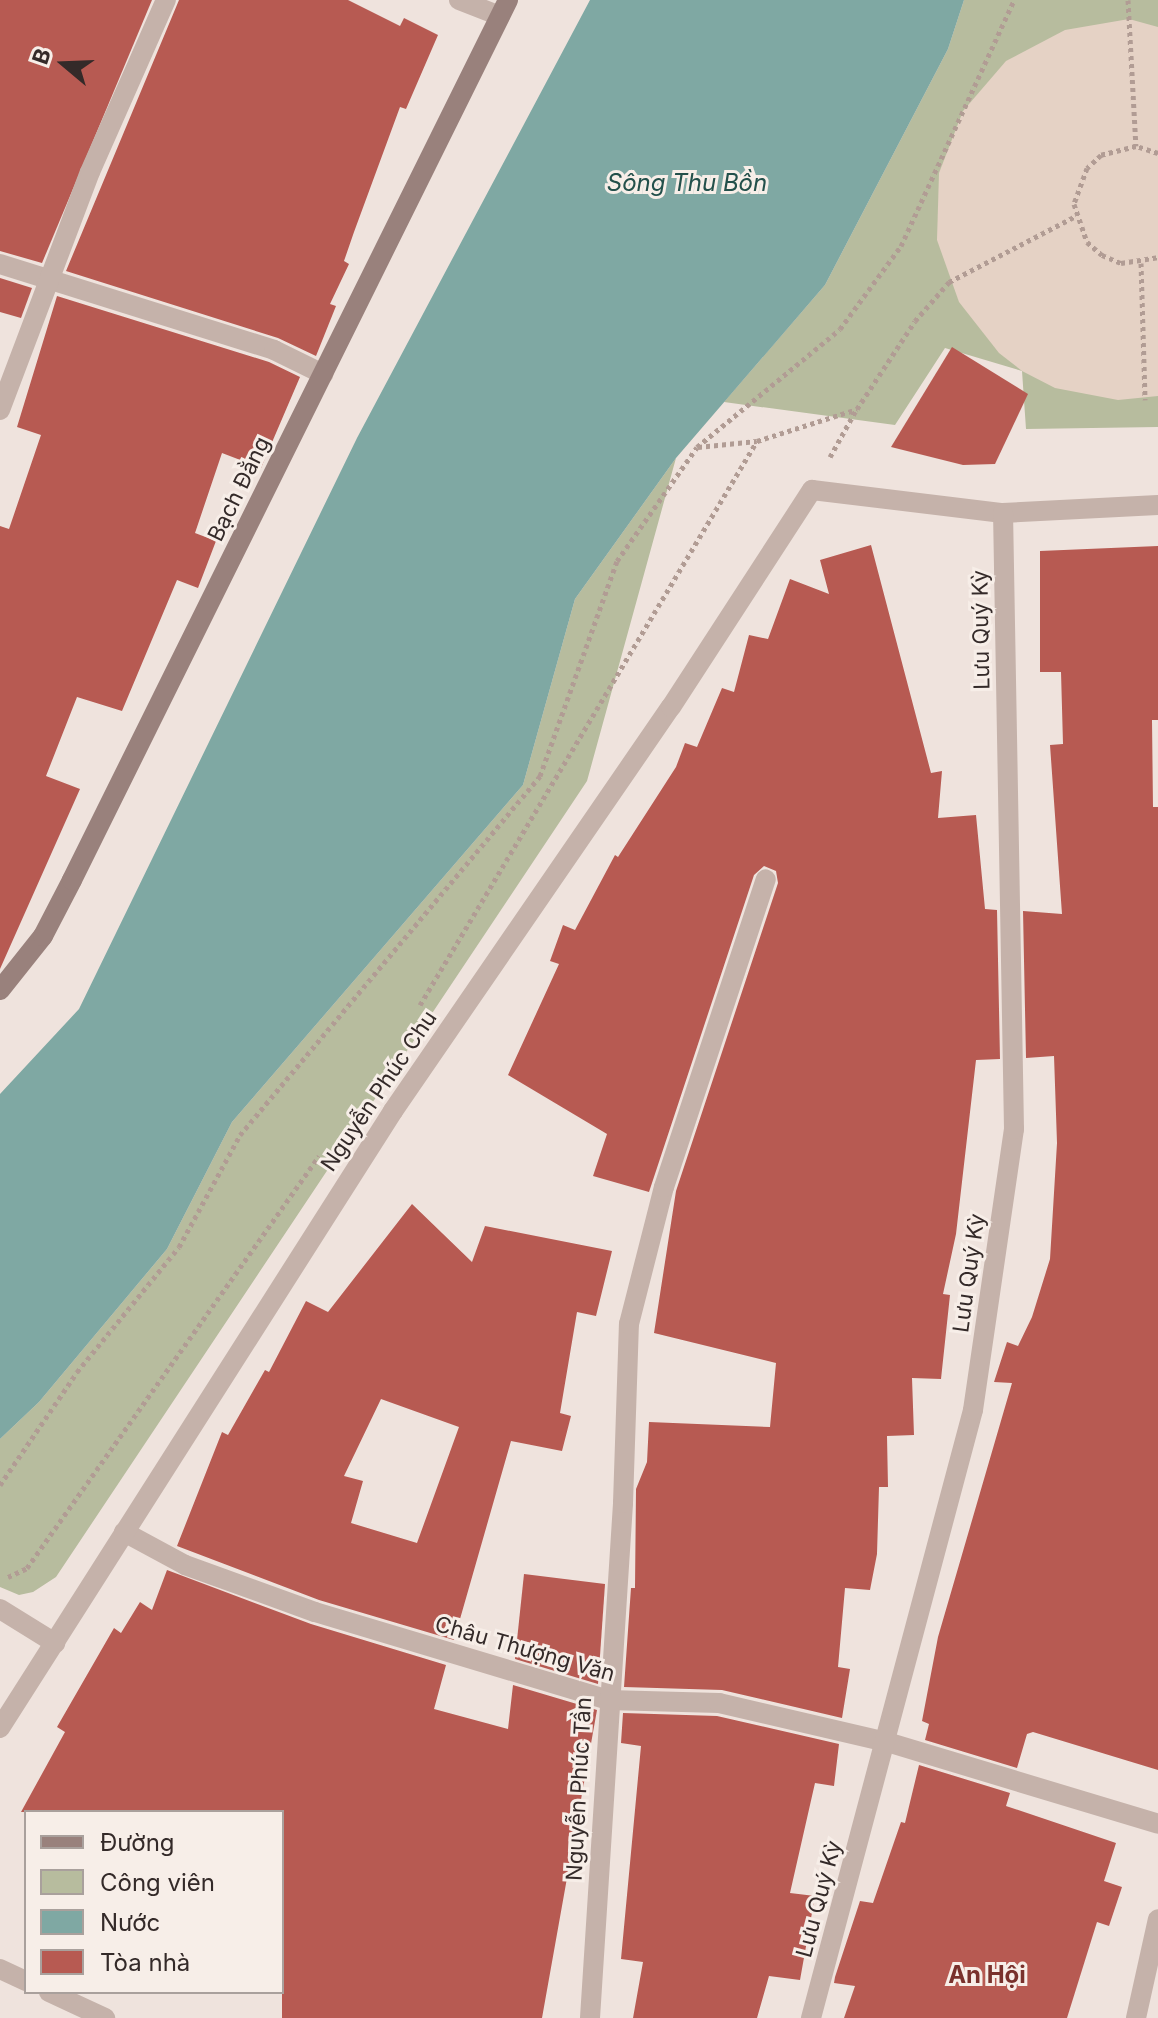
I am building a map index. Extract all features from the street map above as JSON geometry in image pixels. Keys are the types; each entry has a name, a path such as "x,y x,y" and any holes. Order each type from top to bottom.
{"street":[{"path":"0,410 50,278 166,0"},
{"path":"459,0 504,8"},
{"name":"Bạch Đằng","path":"0,990 50,922 504,8"},
{"path":"0,264 274,350 323,374"},
{"path":"812,490 1003,513 1158,505"},
{"name":"Nguyễn Phúc Chu","path":"0,1728 393,1111 671,707 812,490"},
{"name":"Lưu Quý Kỳ","path":"811,2018 973,1410 1014,1129 1003,513"},
{"name":"Nguyễn Phúc Tần","path":"590,2018 623,1503 629,1324 664,1187 766,879"},
{"name":"Châu Thượng Văn","path":"124,1532 185,1565 315,1612 608,1700 719,1703 887,1742 1158,1824"},
{"path":"0,1609 55,1643"},
{"path":"1136,2018 1158,1919"},
{"path":"0,1969 24,1980"},
{"path":"53,1994 105,2018"}],"path":[{"path":"0,1485 77,1372 179,1247 240,1135 540,776 605,584 697,447 840,329 901,246 1014,0"},
{"path":"1128,0 1136,146"},
{"path":"1158,153 1136,146 1109,151 1087,168 1078,184 1076,216 1087,242 1102,255 1141,263 1158,257"},
{"path":"812,490 857,409 915,321 949,282 1076,216"},
{"path":"1141,263 1145,400"},
{"path":"697,447 757,441 857,409"},
{"path":"414,1015 757,441"},
{"path":"0,1580 27,1568 328,1143"}],"green space":[{"path":"964,0 1158,0 1158,427 1026,429 1022,371 945,348 895,425 724,402 825,285 948,49"},
{"path":"676,458 587,781 56,1577 33,1592 19,1595 0,1587 0,1439 39,1402 167,1249 232,1122 523,785 575,599"}],"shaded area":[{"path":"1129,19 1158,27 1158,396 1118,400 1055,388 1022,371 999,353 959,302 937,240 939,173 963,111 1006,61 1065,30"}],"water":[{"name":"Sông Thu Bồn","path":"590,0 964,0 948,49 825,285 676,458 575,599 523,785 232,1122 167,1249 39,1402 0,1439 0,1094 79,1009 357,438"}],"building":[{"path":"0,0 152,0 42,263 0,251"},
{"path":"179,0 348,0 400,26 404,18 438,35 406,109 400,107 344,261 349,264 330,304 336,306 316,356 278,338 66,271"},
{"path":"0,278 32,288 21,318 0,312"},
{"path":"57,296 269,362 300,377 261,468 222,453 195,533 216,541 198,588 177,580 122,711 77,697 46,776 80,789 0,969 0,526 9,529 41,435 17,427"},
{"path":"952,347 1028,394 995,464 963,465 891,447"},
{"path":"871,545 931,773 942,771 938,818 976,815 985,909 997,910 1000,1059 976,1060 956,1234 943,1294 950,1295 941,1379 912,1378 914,1435 887,1436 888,1487 879,1487 877,1554 870,1590 845,1588 838,1667 850,1669 842,1718 722,1690 624,1687 631,1588 635,1588 636,1489 647,1462 649,1422 770,1427 776,1363 654,1333 676,1191 778,883 776,871 764,866 754,875 649,1192 593,1176 607,1134 508,1075 559,964 550,961 563,925 575,930 615,855 618,857 676,767 685,743 697,747 722,688 734,692 749,635 768,639 790,579 829,594 820,560"},
{"path":"1158,546 1158,720 1152,720 1153,807 1158,807 1158,1770 1033,1732 1027,1734 1017,1768 925,1740 929,1724 922,1721 938,1637 1012,1383 994,1382 1007,1342 1018,1346 1032,1317 1050,1259 1057,1143 1054,1056 1026,1058 1023,911 1062,914 1050,745 1063,744 1061,672 1040,672 1040,551"},
{"path":"412,1204 472,1262 485,1226 612,1251 596,1316 577,1312 560,1413 571,1416 562,1451 511,1441 454,1640 319,1600 177,1546 222,1432 228,1435 265,1370 269,1372 306,1301 328,1312","holes":["381,1399 459,1427 417,1543 351,1523 363,1481 344,1476"]},
{"path":"167,1570 311,1624 446,1665 434,1709 508,1729 513,1685 597,1710 542,2018 282,2018 284,1810 21,1812 65,1732 57,1727 114,1628 121,1633 140,1602 152,1610"},
{"path":"524,1574 605,1584 598,1684 515,1659"},
{"path":"623,1713 717,1716 839,1744 834,1786 815,1783 790,1893 815,1896 800,1980 769,1976 757,2018 633,2018 643,1962 621,1959 641,1746 621,1743"},
{"path":"919,1765 1010,1793 1006,1806 1116,1843 1104,1881 1122,1887 1109,1926 1097,1922 1067,2018 844,2018 855,1986 834,1983 835,1977 860,1901 873,1903 901,1822 905,1823"}],"district":[{"name":"An Hội","path":"987,1975"}]}
